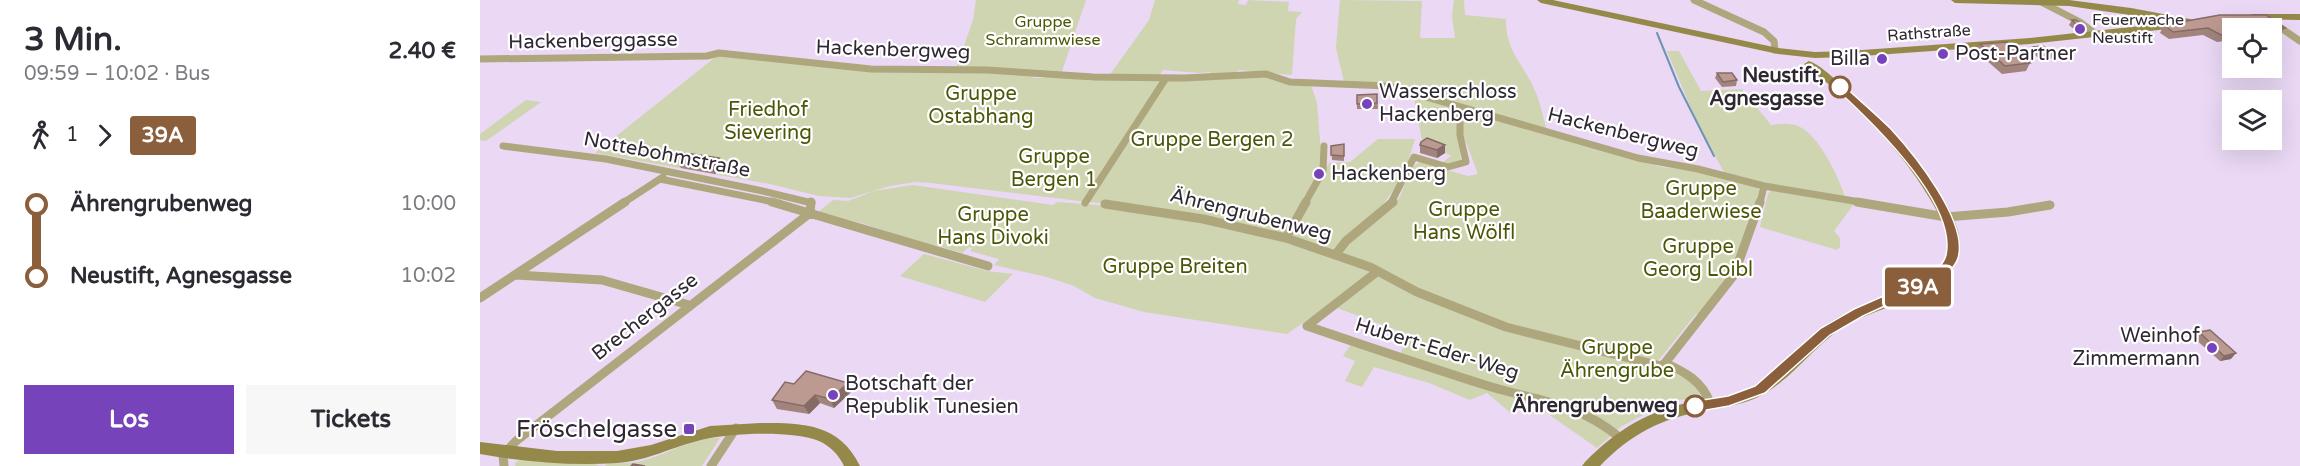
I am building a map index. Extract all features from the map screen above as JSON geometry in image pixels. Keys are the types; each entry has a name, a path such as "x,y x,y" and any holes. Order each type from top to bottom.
{"main road":[{"path":"1541,0 1815,60 1827,77 1892,136 1925,180 1953,234 1954,250 1948,265 1938,275 1859,313 1826,332 1760,389 1738,399 1710,403 1655,417 1619,437 1590,466"},
{"path":"1955,0 2104,7 2190,22"},
{"path":"2243,17 2300,17"},
{"name":"Rathstraße","path":"1815,60 1848,54 2097,35 2203,19"},
{"path":"480,448 504,459 636,455 699,434 736,428 820,434 835,442 848,457 852,466"}],"street":[{"path":"1694,0 1764,32 1774,41 1777,51"},
{"path":"2043,3 2073,18 2097,35"},
{"path":"2264,17 2300,41"},
{"name":"Hackenbergweg","path":"707,56 719,53 871,69 987,70 1093,77 1166,78 1266,74 1290,82 1388,86 1405,89 1460,108 1638,158 1716,173 1764,186 1946,217 2008,213 2050,205"},
{"name":"Hackenberggasse","path":"480,59 707,56"},
{"path":"1085,203 1166,78"},
{"path":"1336,254 1346,241 1393,202 1414,157 1449,167 1460,167 1466,162 1460,135 1460,108"},
{"name":"Nottebohmstraße","path":"503,146 605,158 812,202 813,209 810,213"},
{"path":"1286,238 1323,171 1324,146"},
{"path":"480,298 670,172"},
{"name":"Nottebohmstraße","path":"660,179 792,206 988,266"},
{"path":"1665,363 1734,275 1758,213 1764,186"},
{"name":"Ährengrubenweg","path":"1105,204 1195,217 1286,238 1336,254 1378,271 1417,292 1506,327 1661,366 1665,363 1682,370 1698,381 1707,393 1710,403"},
{"name":"Brechergasse","path":"504,459 689,304 810,213"},
{"name":"Hubert-Eder-Weg","path":"1378,271 1307,326 1488,386 1569,407 1594,418 1619,437"},
{"path":"516,274 602,280 689,304"},
{"path":"711,466 736,428"}],"green space":[{"name":"Gruppe Schrammwiese","path":"976,0 1086,0 1061,74 956,69 973,20"},
{"path":"1155,0 1239,0 1238,4 1246,5 1248,0 1289,2 1288,11 1302,12 1296,19 1292,75 1239,70 1236,72 1240,74 1210,75 1210,72 1163,70 1159,76 1256,75 1311,85 1317,103 1322,166 1284,236 1132,205 1088,202 931,183 915,182 890,186 850,198 819,196 770,184 595,153 718,55 808,64 1034,74 1033,78 1044,78 1046,75 1091,81 1109,76 1149,20"},
{"path":"1340,0 1422,1 1420,38 1455,38 1452,16 1454,0 1464,0 1465,15 1506,19 1512,50 1532,83 1547,130 1434,99 1399,86 1344,82 1336,48"},
{"path":"1667,51 1679,51 1701,91 1742,89 1771,125 1793,124 1807,132 1827,158 1845,197 1751,181 1725,174 1698,125"},
{"path":"1413,94 1455,109 1461,162 1456,165 1442,163 1451,156 1422,140"},
{"path":"526,100 541,102 486,141 480,140 480,134"},
{"path":"1463,112 1661,167 1698,171 1758,188 1760,191 1750,224 1721,286 1711,301 1700,314 1696,314 1657,362 1656,367 1690,381 1702,399 1670,400 1668,405 1656,408 1651,406 1649,409 1651,411 1622,426 1597,448 1541,409 1532,414 1520,410 1513,415 1487,393 1470,400 1429,383 1374,367 1362,387 1345,381 1355,361 1343,356 1351,344 1399,356 1410,335 1337,308 1377,274 1480,315 1294,239 1293,235 1329,163 1350,162 1378,139 1415,139 1403,177 1373,218 1396,202 1412,168 1420,162 1468,176 1478,174 1463,134"},
{"name":"Gruppe Breiten","path":"913,185 1053,205 1057,202 1124,207 1280,239 1372,270 1352,289 1287,334 1144,312 1095,298 1074,286 1047,277 994,265 999,259 970,251 972,248 969,247 962,253 935,245 932,247 865,224 818,212 833,200 848,201 874,191"},
{"path":"1771,190 1854,204 1834,231 1840,238 1840,247 1837,250 1760,227"},
{"path":"924,254 987,271 1013,274 985,302 900,276"},
{"path":"720,438 702,466 605,466 607,463 641,461 700,440"},
{"path":"519,460 597,463 596,465 605,466 516,466 514,464"}],"building":[{"path":"2220,15 2266,15 2270,18 2222,18 2221,35 2208,28 2173,32 2164,25"},
{"path":"2072,20 2076,20 2085,26 2078,26"},
{"path":"2007,42 2030,63 2005,66 1980,44"},
{"path":"2043,46 2054,54 2043,55 2033,47"},
{"path":"1717,73 1732,73 1737,80 1723,82"},
{"path":"1377,94 1377,103 1357,104 1357,95"},
{"path":"1427,138 1445,145 1437,150 1420,145"},
{"path":"1344,144 1344,156 1331,155 1331,146"},
{"path":"685,153 719,158 710,166 676,160"},
{"path":"2210,330 2236,353 2224,356 2199,332"},
{"path":"806,371 848,383 830,399 815,395 804,406 772,400 785,382 794,384"}],"waterway":[{"path":"1657,33 1679,87 1714,156"}],"bus line":[{"name":"39A","path":"1695,406 1729,401 1752,394 1773,380 1814,339 1859,313 1933,279 1943,271 1952,257 1953,234 1925,180 1907,154 1878,121 1840,87"}],"place":[{"name":"Feuerwache Neustift","path":"2080,29"},
{"name":"Post-Partner","path":"1943,54"},
{"name":"Billa","path":"1882,59"},
{"name":"Neustift, Agnesgasse","path":"1840,87"},
{"name":"Wasserschloss Hackenberg","path":"1367,104"},
{"name":"Hackenberg","path":"1319,174"},
{"name":"Weinhof Zimmermann","path":"2212,348"},
{"name":"Botschaft der Republik Tunesien","path":"833,395"},
{"name":"Ährengrubenweg","path":"1695,406"},
{"name":"Fröschelgasse","path":"689,429"}],"park label":[{"name":"Gruppe Ostabhang","path":"981,106"},
{"name":"Friedhof Sievering","path":"768,122"},
{"name":"Gruppe Bergen 2","path":"1212,140"},
{"name":"Gruppe Bergen 1","path":"1054,168"},
{"name":"Gruppe Baaderwiese","path":"1701,200"},
{"name":"Gruppe Hans Wölfl","path":"1464,222"},
{"name":"Gruppe Hans Divoki","path":"993,226"},
{"name":"Gruppe Georg Loibl","path":"1698,258"},
{"name":"Gruppe Ährengrube","path":"1617,360"}]}
